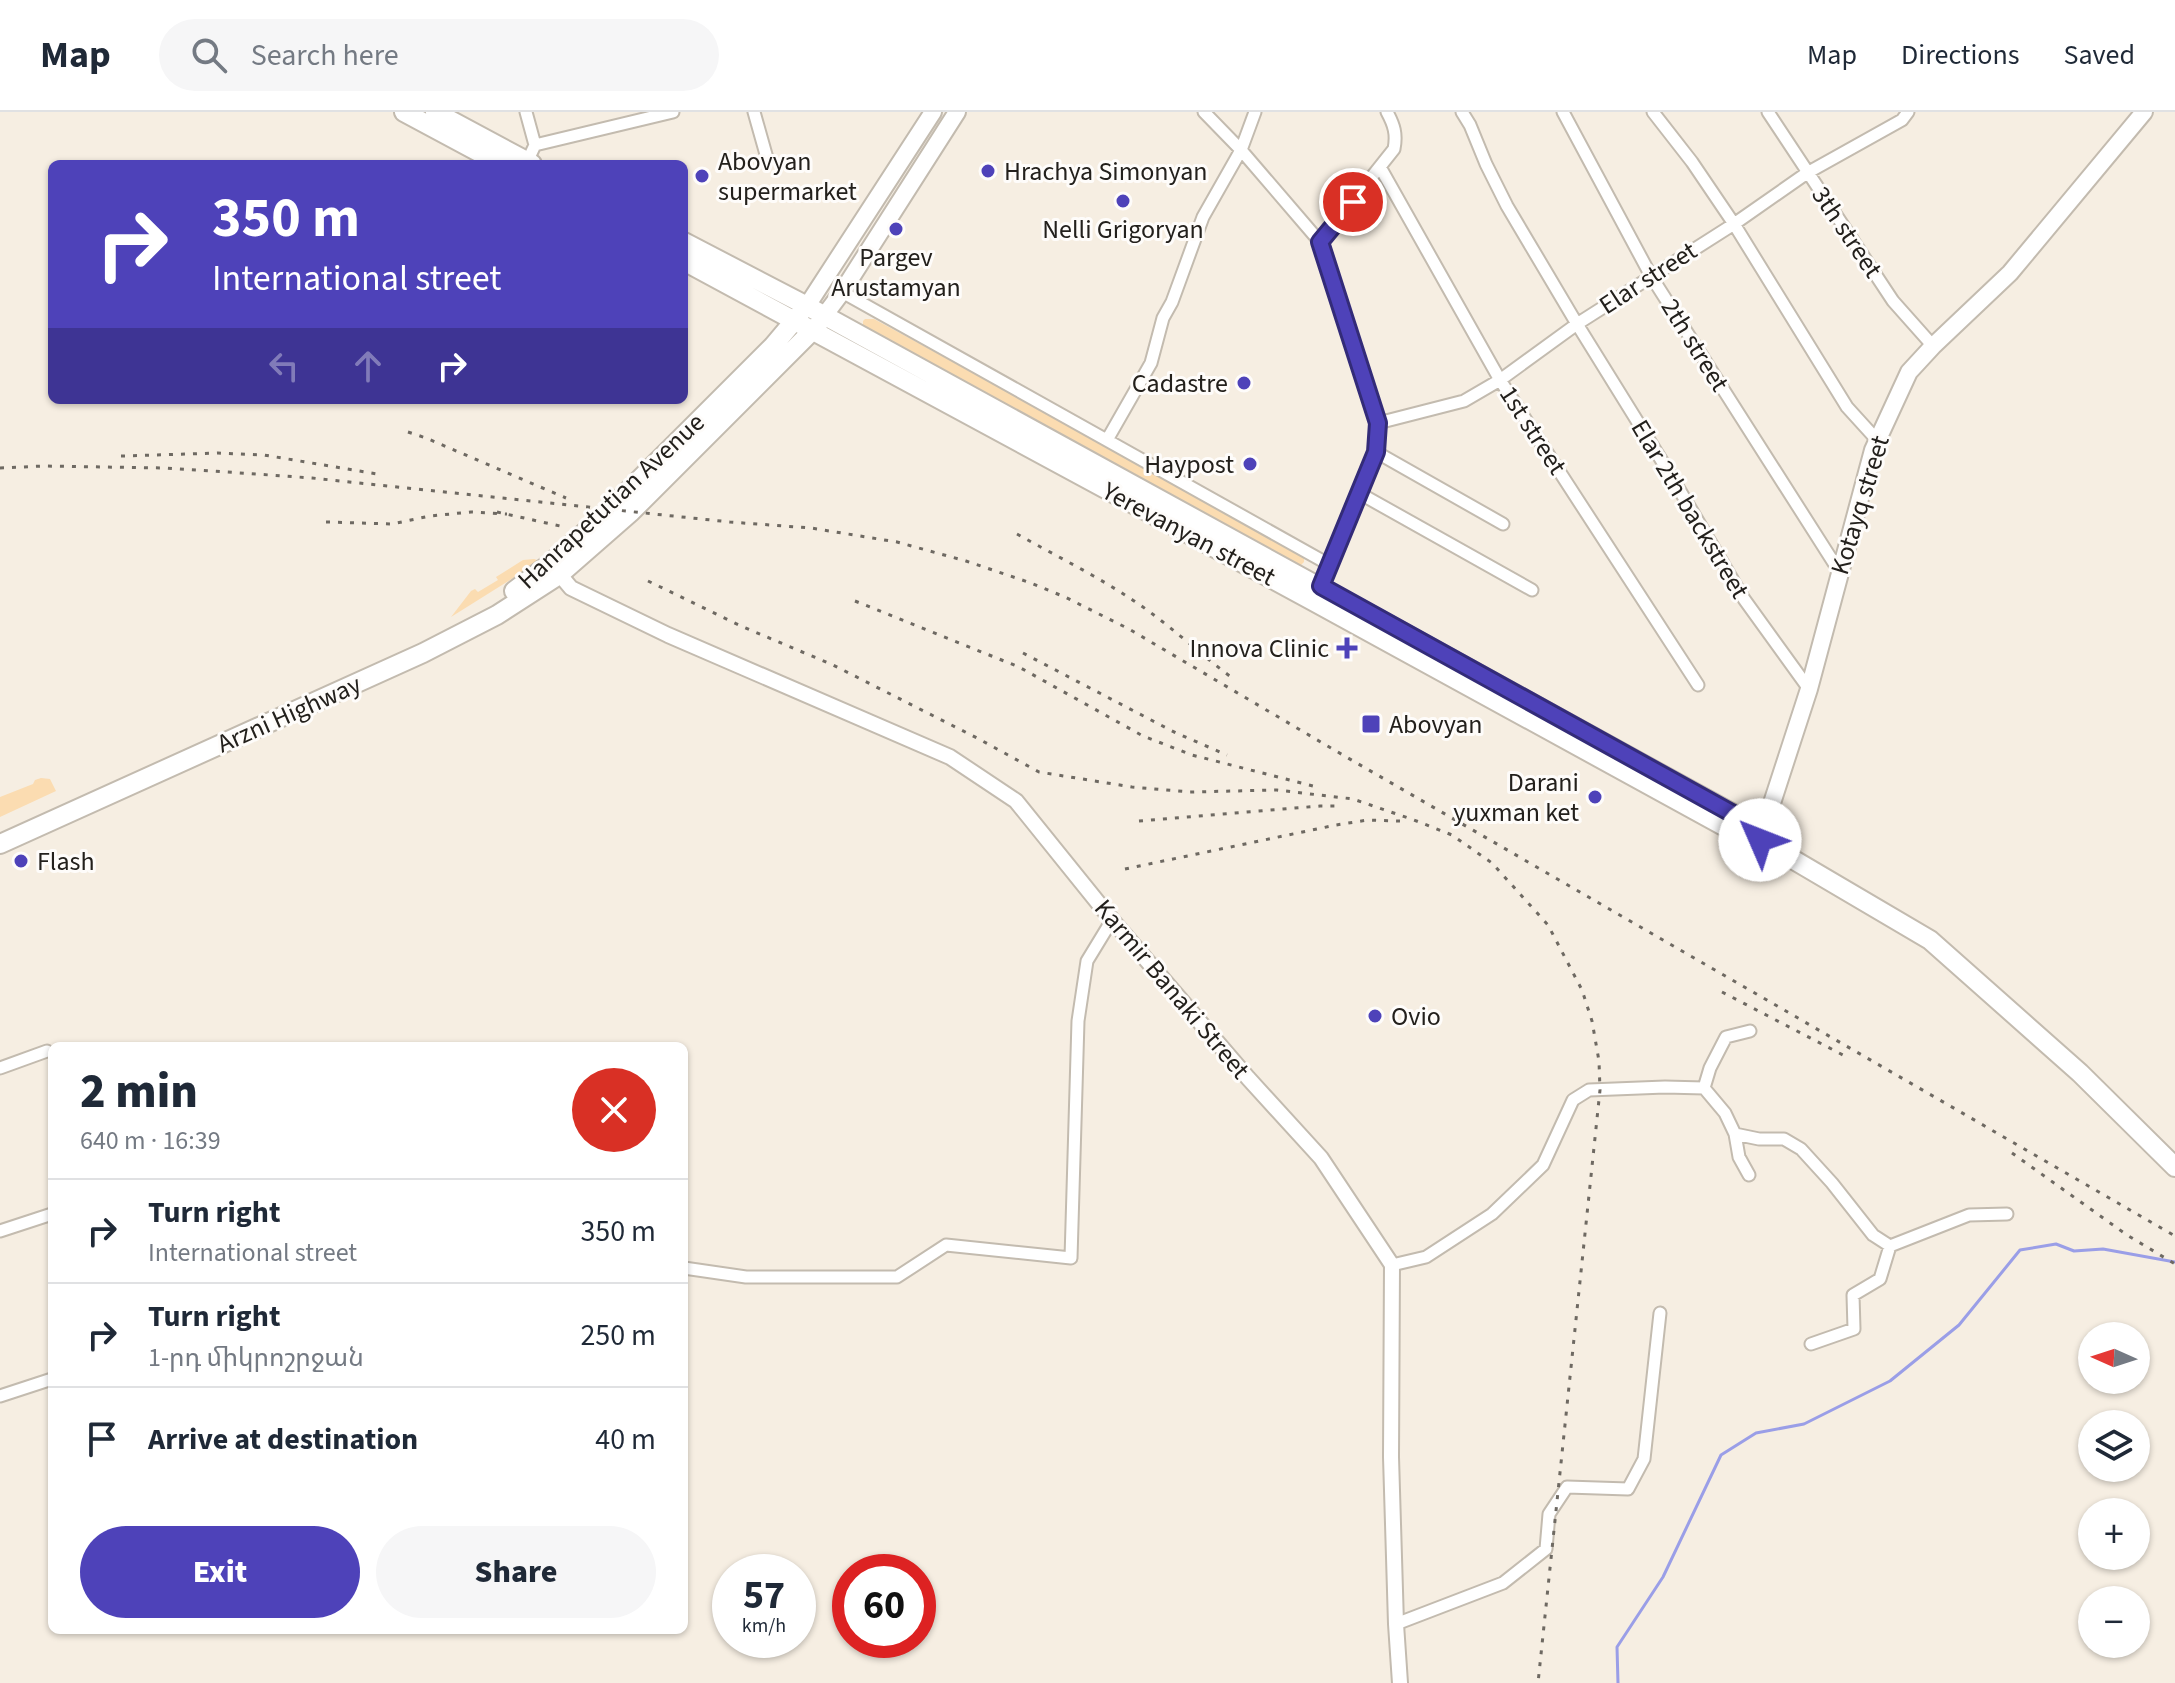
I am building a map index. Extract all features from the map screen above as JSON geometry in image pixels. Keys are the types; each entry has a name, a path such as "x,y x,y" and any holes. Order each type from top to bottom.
{"main road":[{"path":"404,112 494,160"},
{"path":"435,112 531,157"},
{"name":"Hanrapetutian Avenue","path":"560,568 601,518 795,321 933,112"},
{"name":"Hanrapetutian Avenue","path":"0,832 433,637 560,568 631,512 818,324 842,292 957,112"},
{"name":"Kotayq street","path":"1760,840 1809,689 1873,450 1909,372 2010,273 2144,112"},
{"path":"688,244 807,306 818,324"},
{"path":"688,263 795,321 818,324"},
{"name":"Yerevanyan street","path":"818,324 1317,594 1733,831 1760,840 1930,940 2080,1073 2175,1167"},
{"name":"Arzni Highway","path":"0,844 423,653 497,615 560,568"}],"street":[{"path":"526,112 531,157 673,112"},
{"path":"754,112 767,158"},
{"path":"1204,112 1320,242 1378,423 1376,452 1317,594"},
{"path":"1107,440 1151,363 1163,318 1172,302 1203,217 1241,150 1255,112"},
{"path":"1320,242 1394,149 1397,137 1387,112"},
{"name":"Elar 2th backstreet","path":"1462,112 1502,197 1577,324 1744,599 1809,689"},
{"name":"2th street","path":"1563,112 1651,276 1839,571"},
{"path":"1653,112 1734,224 1847,407 1877,440"},
{"name":"3th street","path":"1768,112 1893,301 1933,346"},
{"name":"Elar street","path":"1378,423 1464,401 1500,380 1577,324 1734,224 1807,173 1902,120 1908,112"},
{"name":"1st street","path":"1380,167 1500,380 1698,685"},
{"path":"842,292 1330,565"},
{"path":"1376,452 1503,524"},
{"path":"1359,493 1532,590"},
{"name":"Karmir Banaki Street","path":"560,568 571,588 668,635 950,757 1016,801 1112,920 1321,1158 1392,1265"},
{"path":"688,1269 746,1277 897,1277 946,1245 1071,1258 1078,1021 1087,961 1112,920"},
{"path":"1704,1088 1710,1068 1726,1037 1750,1031"},
{"path":"0,1068 47,1051"},
{"path":"1400,1683 1391,1457 1392,1265 1426,1257 1492,1214 1543,1165 1573,1100 1589,1090 1704,1088 1725,1113 1735,1134 1739,1157 1749,1175"},
{"path":"1735,1134 1759,1139 1784,1139 1801,1149 1873,1235 1890,1246"},
{"path":"1890,1246 1969,1215 2007,1214"},
{"path":"0,1231 48,1215"},
{"path":"1811,1344 1854,1329 1853,1295 1880,1279 1890,1246"},
{"path":"1396,1624 1503,1583 1546,1549 1549,1514 1567,1487 1628,1489 1644,1459 1660,1313"},
{"path":"0,1396 48,1380"}],"shaded area":[{"path":"865,319 874,319 1300,550 1304,554 1304,562 1300,566 1295,565 863,328"},
{"path":"523,560 540,561 451,617 471,591 475,589 478,592"},
{"path":"41,778 50,779 56,791 0,817 0,797"}],"waterway":[{"path":"1618,1683 1617,1647 1663,1577 1721,1455 1756,1433 1804,1424 1890,1381 1959,1325 2020,1250 2056,1244 2074,1251 2103,1249 2175,1262"}],"railway":[{"path":"408,432 566,498"},
{"path":"121,456 264,455 383,475"},
{"path":"0,468 165,468 312,478 811,528 897,542 1028,582 1129,629 2175,1236"},
{"path":"326,522 392,524 471,512 507,514"},
{"path":"497,512 560,526"},
{"path":"1017,534 1140,605 1231,677"},
{"path":"648,581 741,626 833,665 1039,772 1132,787 1190,792 1277,790 1353,799 1414,820 1452,835 1492,863 1548,925 1582,990 1592,1021 1600,1090 1538,1683"},
{"path":"855,601 1019,667 1143,736 1192,755 1313,786"},
{"path":"1023,653 1176,733 1227,755"},
{"path":"1139,821 1339,806"},
{"path":"1125,869 1336,825 1368,820 1400,821"},
{"path":"1722,992 1843,1055"},
{"path":"2012,1153 2127,1235 2175,1264"}],"place":[{"name":"Hrachya Simonyan","path":"988,171"},
{"name":"Abovyan supermarket","path":"702,176"},
{"name":"Nelli Grigoryan","path":"1123,201"},
{"name":"Pargev Arustamyan","path":"896,229"},
{"name":"Cadastre","path":"1244,383"},
{"name":"Haypost","path":"1250,464"},
{"name":"Innova Clinic","path":"1347,648"},
{"name":"Abovyan","path":"1371,724"},
{"name":"Darani yuxman ket","path":"1595,797"},
{"name":"Flash","path":"21,861"},
{"name":"Ovio","path":"1375,1016"}],"route":[{"path":"1353,202 1320,242 1378,423 1376,452 1321,586 1744,820 1760,840"}]}
